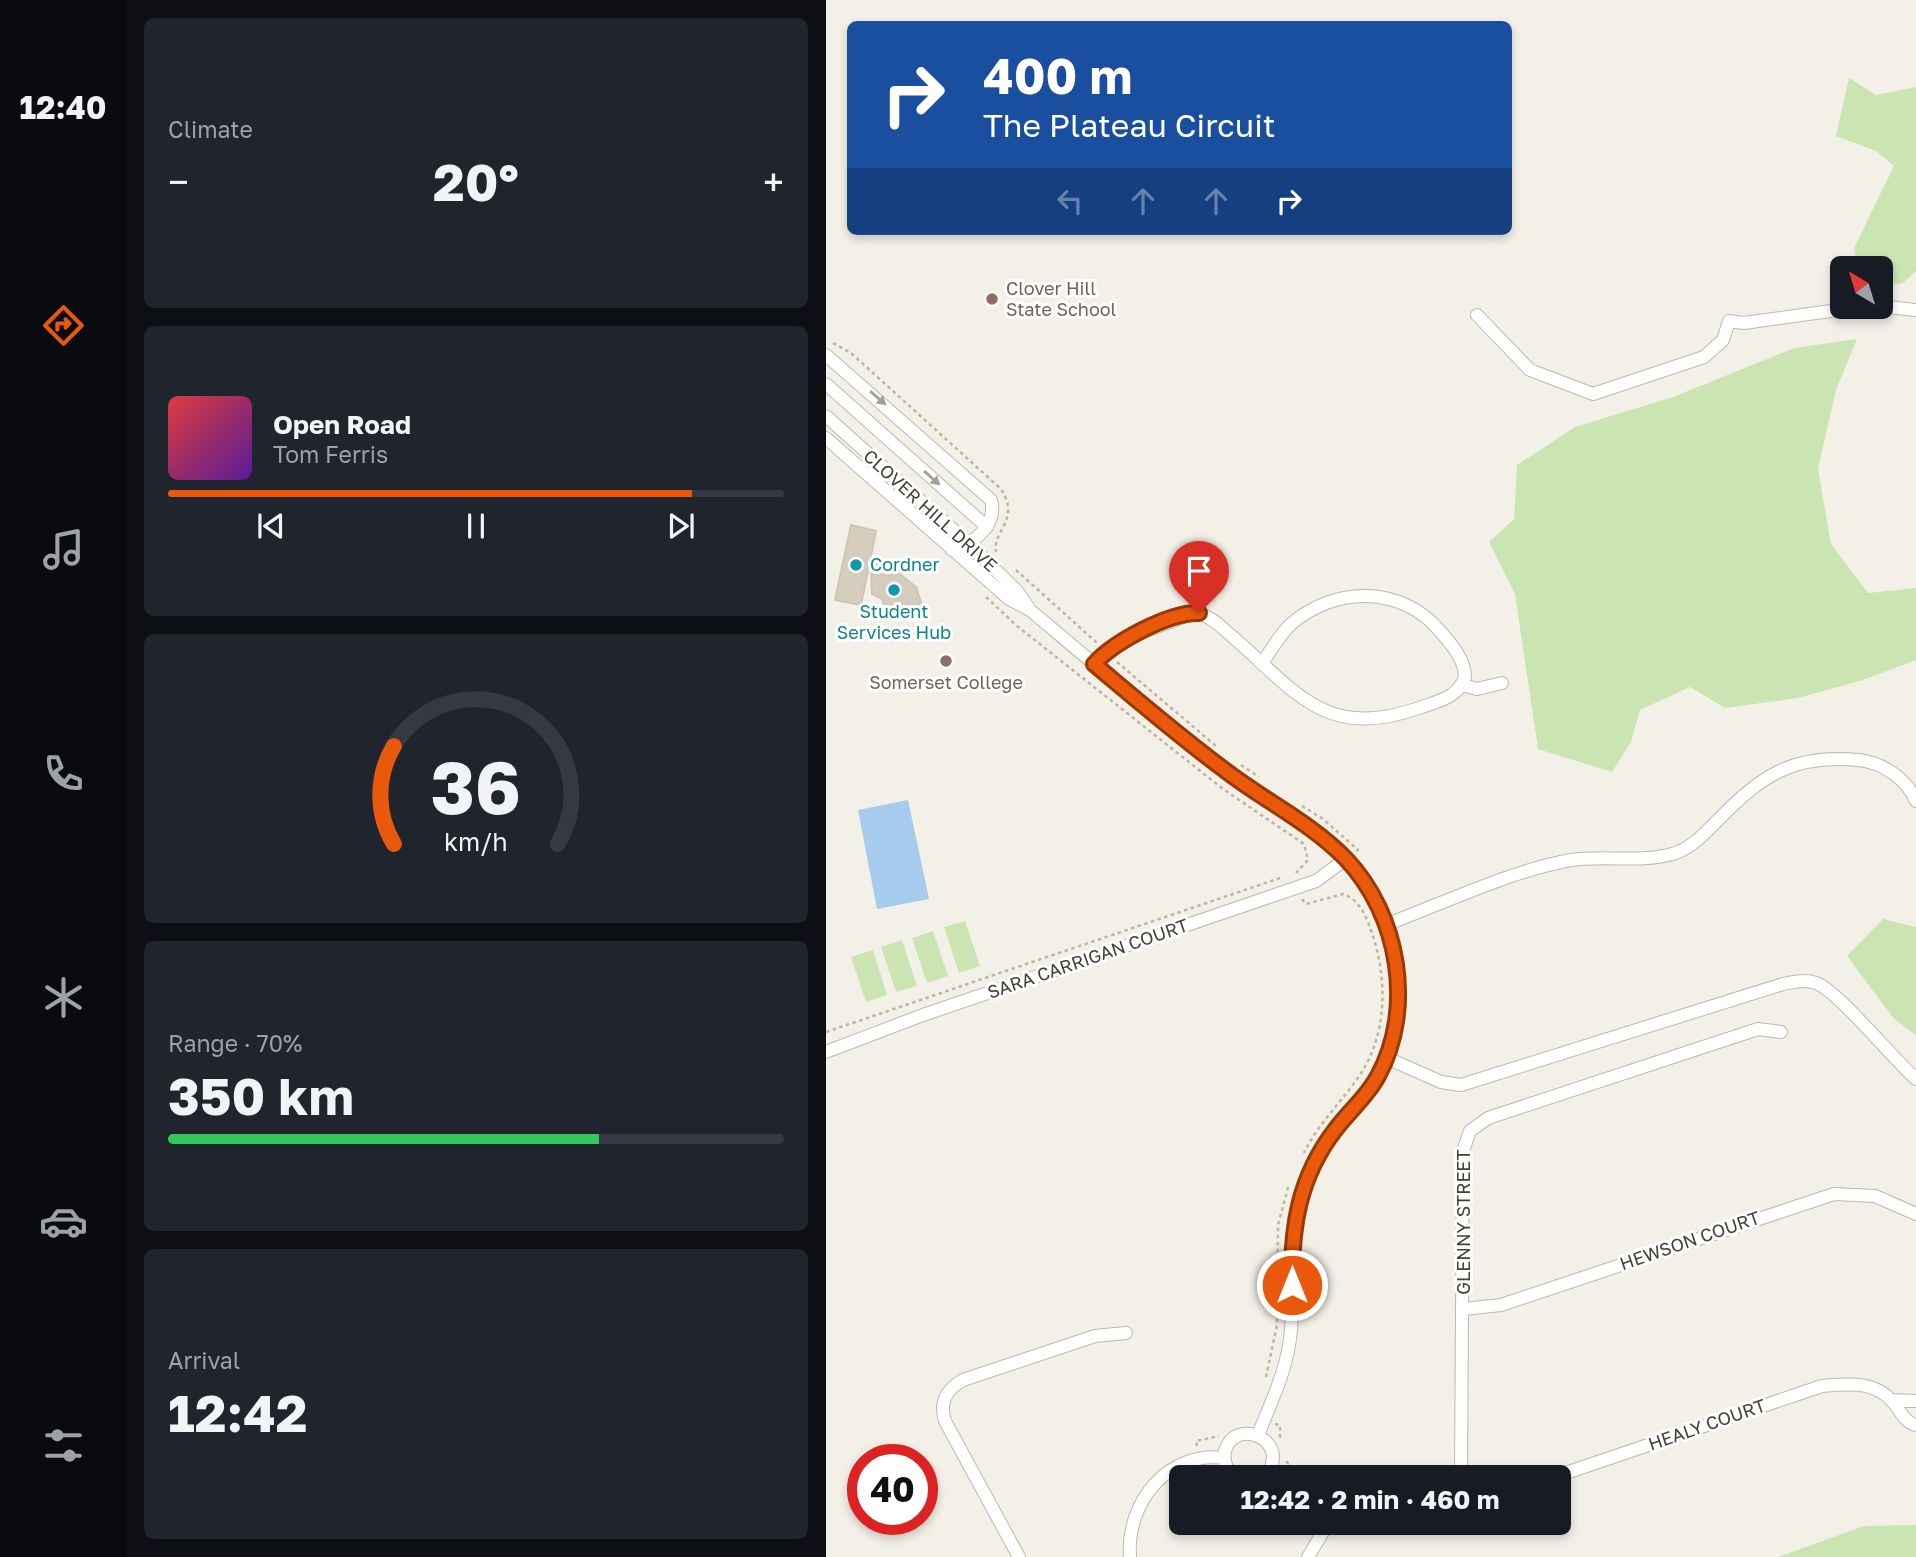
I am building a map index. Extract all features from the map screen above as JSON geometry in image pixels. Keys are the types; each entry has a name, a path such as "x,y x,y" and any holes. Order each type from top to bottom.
{"street":[{"path":"1894,308 1916,310"},
{"path":"1477,315 1530,370 1593,394 1704,357 1723,340 1729,321 1744,323 1830,311"},
{"path":"826,355 984,492 994,508 987,527 969,544 951,549"},
{"path":"826,384 987,527"},
{"name":"CLOVER HILL DRIVE","path":"826,416 969,544 1017,591 1030,610"},
{"name":"CLOVER HILL DRIVE","path":"826,438 1009,598 1030,610 1219,766 1322,838 1346,859 1365,884 1385,925 1392,947 1398,987 1395,1027 1387,1058 1367,1094 1322,1147 1302,1190 1292,1237 1293,1308 1288,1355 1282,1379 1258,1435"},
{"path":"1094,664 1105,651 1137,634 1187,614 1199,613 1212,620 1262,663 1315,706 1336,716 1359,720 1379,720 1452,696 1462,685 1465,668 1430,619 1392,601 1370,595 1349,594 1310,610 1289,625 1262,663"},
{"path":"1462,685 1477,689 1502,683"},
{"path":"1385,925 1549,864 1589,858 1674,854 1701,838 1758,782 1791,765 1838,758 1864,760 1896,775 1916,801"},
{"name":"SARA CARRIGAN COURT","path":"826,1052 923,1015 1316,881 1346,859"},
{"path":"1387,1058 1441,1082 1461,1085 1783,984 1807,981 1816,983 1833,995 1916,1079"},
{"name":"GLENNY STREET","path":"1461,1465 1465,1140 1477,1124 1488,1118 1758,1029 1781,1032"},
{"name":"HEWSON COURT","path":"1463,1308 1501,1305 1834,1194 1875,1196 1916,1214"},
{"path":"1019,1557 945,1421 942,1410 944,1399 950,1388 963,1380 1095,1336 1126,1333"},
{"name":"HEALY COURT","path":"1571,1471 1822,1386 1861,1383 1892,1400"},
{"path":"1892,1400 1916,1401"},
{"path":"1892,1400 1906,1420 1916,1425"},
{"path":"1228,1465 1224,1458 1229,1443 1242,1434 1258,1435 1272,1451 1271,1465"},
{"path":"1130,1557 1133,1519 1152,1487 1181,1464 1208,1456 1224,1458"},
{"path":"1308,1557 1321,1535"}],"path":[{"path":"826,343 842,346 851,353 1000,489 1008,505 1005,526 995,545 998,554"},
{"path":"1008,563 1105,651 1219,748"},
{"path":"826,1032 1294,874 1307,865 1308,855 1304,844 1223,789 1017,626 984,595"},
{"path":"1239,763 1261,778"},
{"path":"1295,802 1323,819 1358,850 1346,859"},
{"path":"1301,895 1306,904 1343,894 1359,905 1376,946 1383,995 1378,1037 1367,1066 1319,1125 1301,1159"},
{"path":"1264,1383 1277,1325 1278,1225 1292,1179"}],"green space":[{"path":"1849,78 1876,95 1916,87 1916,271 1903,283 1894,285 1894,256 1856,256 1854,248 1894,166 1876,151 1836,136"},
{"path":"1857,339 1836,390 1818,469 1831,544 1868,593 1916,588 1916,660 1863,680 1798,698 1725,708 1690,687 1640,710 1631,742 1612,772 1538,749 1515,594 1489,542 1514,519 1517,465 1575,427 1673,397 1794,348"},
{"path":"1883,919 1916,927 1916,1035 1894,1019 1847,956"},
{"path":"965,921 980,966 959,973 944,927"},
{"path":"933,931 948,976 927,983 912,938"},
{"path":"902,940 917,986 896,992 881,947"},
{"path":"873,950 887,995 866,1002 851,957"},
{"path":"1916,1525 1916,1557 1778,1557 1864,1526"}],"water":[{"path":"908,800 929,899 877,909 858,810"}],"building":[{"name":"Cordner","path":"851,525 876,531 861,605 835,600"},
{"name":"Student Services Hub","path":"871,562 896,571 916,587 921,602 919,616 888,614 882,599 872,594"}],"place":[{"name":"Clover Hill State School","path":"992,299"},
{"name":"Cordner","path":"856,565"},
{"name":"Student Services Hub","path":"894,590"},
{"name":"Somerset College","path":"946,661"}],"route":[{"path":"1199,613 1179,616 1122,640 1105,651 1094,664 1219,766 1322,838 1346,859 1377,905 1392,947 1396,968 1397,1013 1387,1058 1367,1094 1322,1147 1302,1190 1292,1237 1292,1285"}]}
